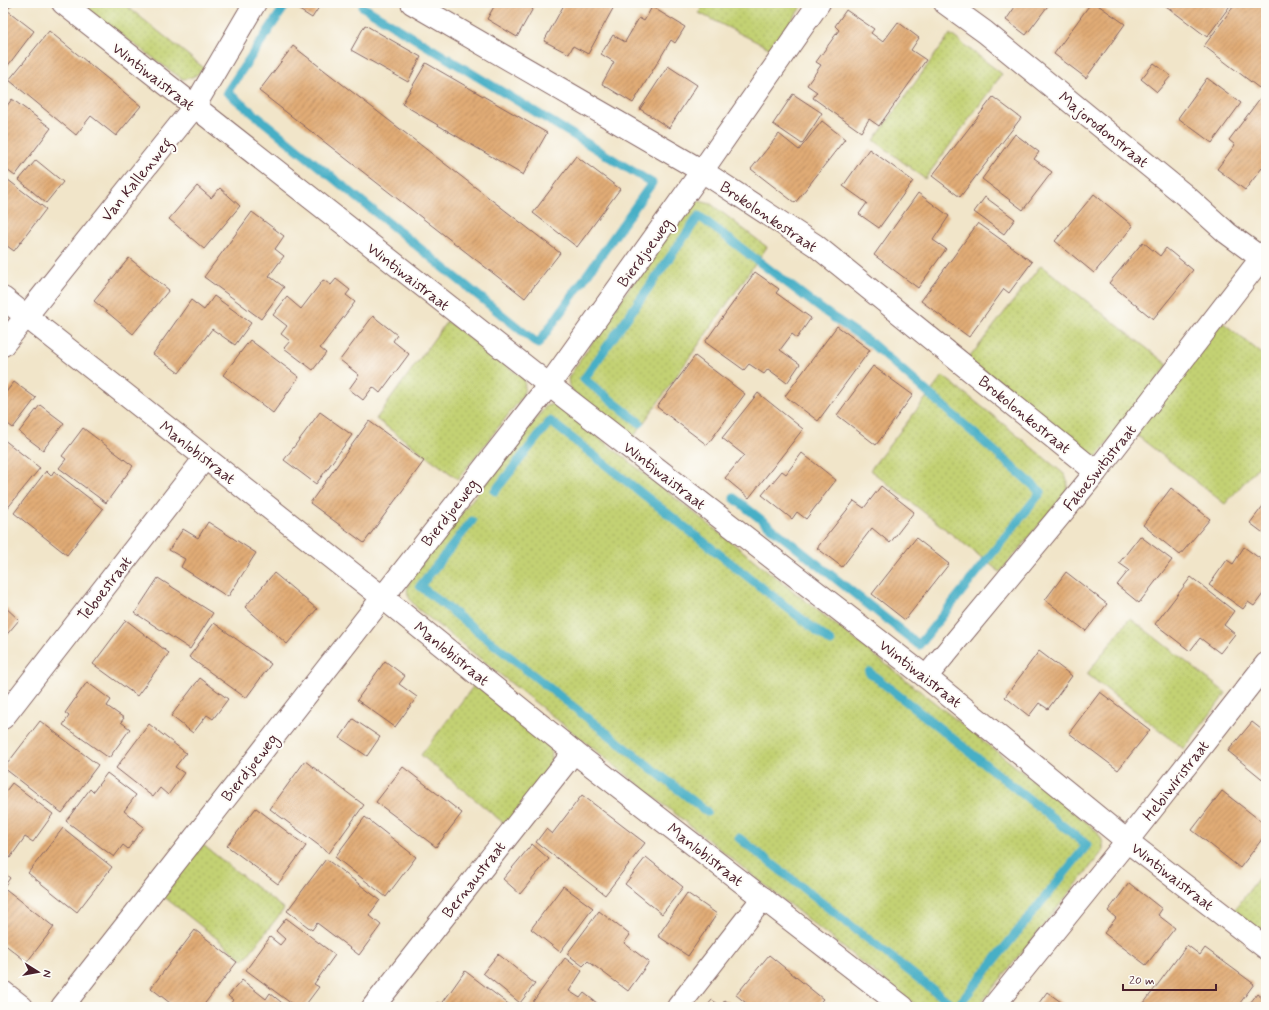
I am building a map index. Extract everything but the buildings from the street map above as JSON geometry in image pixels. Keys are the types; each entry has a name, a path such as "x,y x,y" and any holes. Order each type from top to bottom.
{"street":[{"name":"Wintiwaistraat","path":"63,3 194,108 926,677 1127,841 1266,948"},
{"name":"Van Kallenweg","path":"3,345 194,108 255,3"},
{"name":"Brokolonkostraat","path":"412,3 702,171 815,245 1096,472"},
{"name":"Bierdjoeweg","path":"62,1007 549,385 702,171 819,3"},
{"name":"Majorodonstraat","path":"945,3 985,32 1187,197 1227,233 1263,255"},
{"name":"Fatoeswitistraat","path":"926,677 1096,472 1263,255"},
{"name":"Manlobistraat","path":"3,298 382,597 574,752 903,1007"},
{"name":"Teboestraat","path":"3,718 205,458"},
{"name":"Hebiwiristraat","path":"993,1007 1127,841 1266,664"},
{"name":"Bernaustraat","path":"372,1007 574,752"},
{"path":"678,1007 763,898"},
{"path":"3,992 22,1007"}],"green space":[{"path":"78,3 123,3 204,68 194,76 182,79"},
{"path":"705,3 804,3 771,49 699,13"},
{"path":"950,34 1002,74 925,179 874,140"},
{"path":"695,200 711,204 767,247 633,438 573,392 569,385 568,378 689,201"},
{"path":"1041,265 1168,365 1094,460 960,370"},
{"path":"447,321 524,379 525,388 522,397 458,479 376,419"},
{"path":"1222,322 1266,357 1266,458 1225,504 1135,434"},
{"path":"943,376 1064,474 1068,482 1066,492 1000,572 870,470"},
{"path":"553,404 560,407 1092,827 1099,835 1103,844 1103,851 978,1007 918,1007 418,609 411,600 407,589 413,575 546,406"},
{"path":"1130,618 1226,693 1184,749 1087,674"},
{"path":"475,684 544,739 549,746 552,755 549,766 506,825 421,755"},
{"path":"203,845 284,909 244,960 163,896"},
{"path":"1266,868 1266,937 1233,912"}],"waterway":[{"path":"287,3 227,92 538,344 652,183 363,7"},
{"path":"640,423 584,379 699,216 824,311 871,343 1041,492 919,645 734,498"},
{"path":"495,491 550,421 831,642"},
{"path":"472,521 420,586 707,812"},
{"path":"869,672 1087,845 957,1007"},
{"path":"739,838 955,1007"}]}
